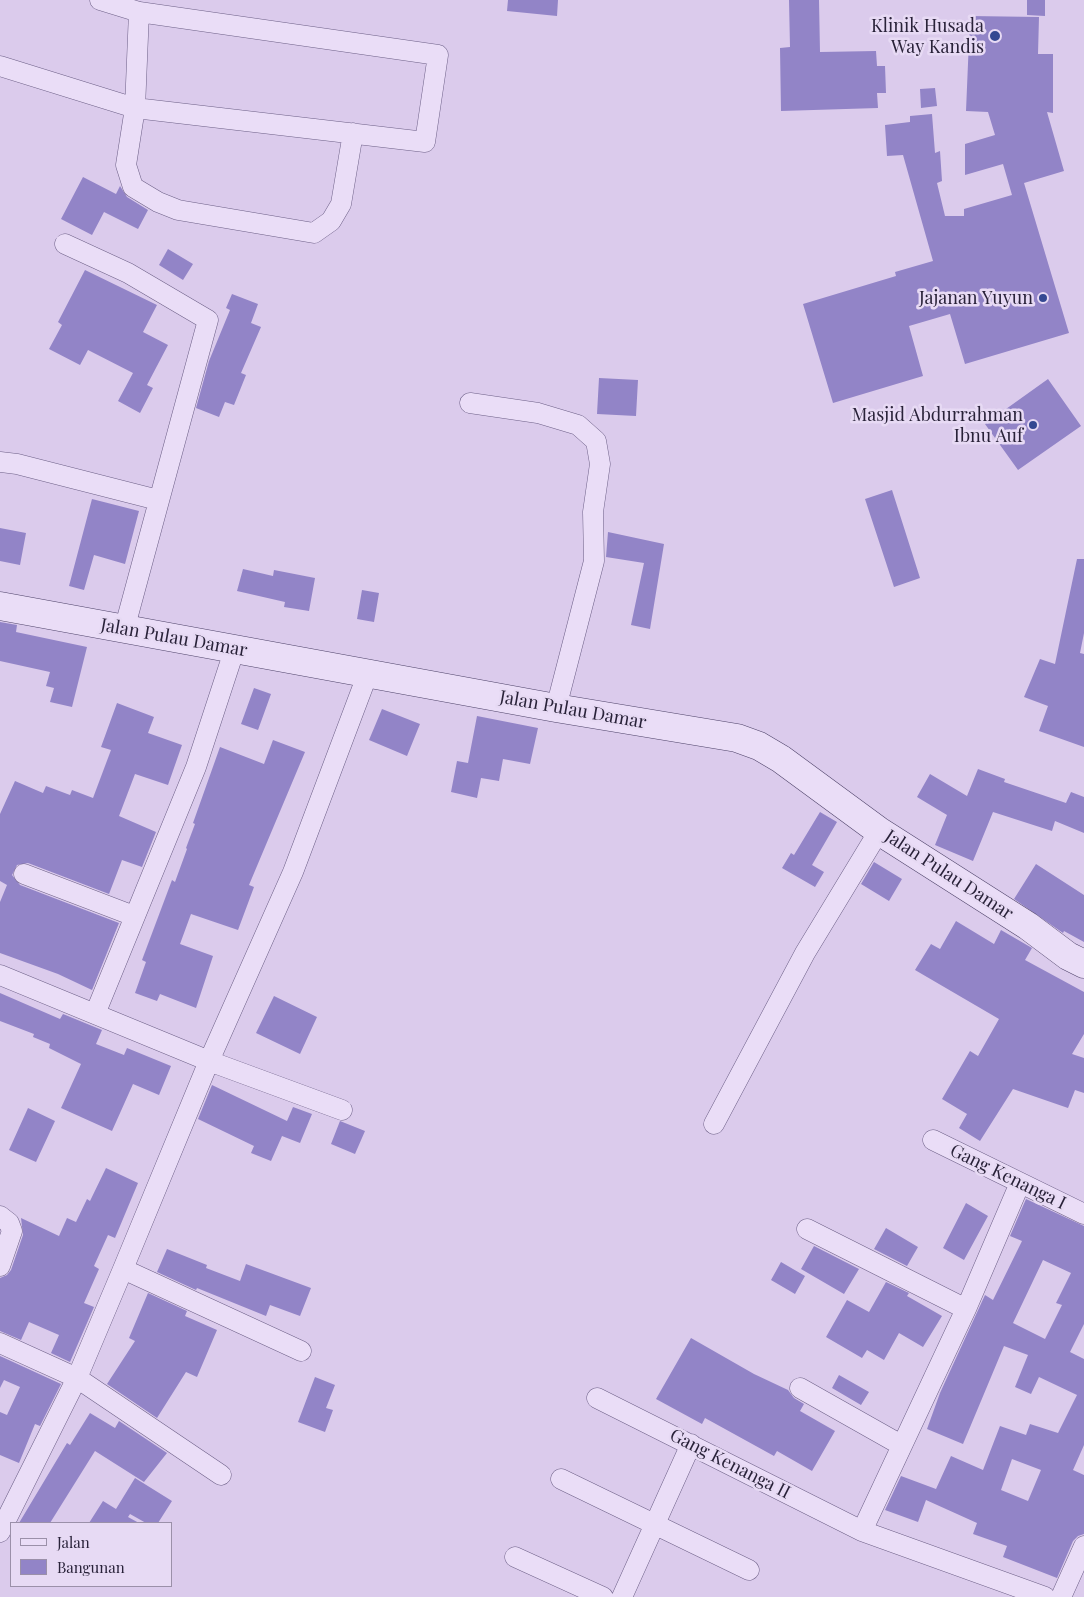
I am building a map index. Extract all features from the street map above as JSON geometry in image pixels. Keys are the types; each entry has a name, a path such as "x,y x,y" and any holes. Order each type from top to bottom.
{"street":[{"path":"0,66 135,108 425,142 438,55 139,12 100,0"},
{"path":"139,12 135,108 126,165 133,187 158,202 178,210 314,233 331,221 341,204 353,134"},
{"path":"65,244 120,269 208,320 124,630"},
{"path":"470,404 538,413 578,425 596,441 600,464 593,512 594,561 556,708"},
{"path":"0,462 17,464 158,500"},
{"name":"Jalan Pulau Damar","path":"0,606 556,708 719,734 751,743 781,759 879,830 1084,964"},
{"path":"95,1014 196,767 235,648"},
{"path":"0,1532 76,1378 124,1269 208,1061 293,872 368,673"},
{"path":"714,1124 805,953 879,830"},
{"path":"24,874 134,916"},
{"path":"0,975 208,1061 342,1110"},
{"name":"Gang Kenanga I","path":"933,1140 1084,1214"},
{"path":"862,1531 966,1309 1020,1183"},
{"path":"0,1216 6,1219 12,1231 0,1266"},
{"path":"807,1229 966,1309"},
{"path":"124,1269 301,1351"},
{"path":"0,1343 76,1378 221,1475"},
{"path":"800,1388 901,1445"},
{"name":"Gang Kenanga II","path":"597,1398 862,1531 1045,1597"},
{"path":"622,1597 691,1444"},
{"path":"561,1479 654,1526 749,1570"},
{"path":"1061,1597 1084,1546"},
{"path":"515,1558 603,1597"}],"building":[{"path":"508,0 558,0 557,16 507,11"},
{"path":"789,0 819,0 820,52 876,51 877,66 885,66 886,93 877,93 878,108 781,111 780,48 790,47"},
{"path":"1027,0 1045,0 1045,16 1027,15"},
{"path":"970,16 1039,17 1038,54 1053,54 1053,113 1047,112 1064,171 1024,183 1069,333 965,364 950,314 909,326 923,376 833,403 803,304 896,276 895,272 933,261 903,155 887,156 885,125 910,122 910,116 932,114 935,153 940,151 942,181 937,183 945,216 964,216 964,209 1012,195 1003,164 965,175 965,144 995,135 988,112 966,111"},
{"path":"935,88 937,106 921,108 920,89"},
{"path":"83,177 116,194 120,186 127,197 148,210 138,229 104,212 92,235 61,219"},
{"path":"168,249 193,264 183,280 159,265"},
{"path":"85,270 157,305 143,332 168,345 147,385 153,388 140,413 118,401 133,373 88,350 80,365 49,349 62,325 58,322"},
{"path":"232,294 258,304 251,323 261,327 241,373 246,375 234,405 225,402 219,417 196,408 209,361 230,310 226,308"},
{"path":"599,378 638,380 636,416 597,414"},
{"name":"Masjid Abdurrahman Ibnu Auf","path":"1048,379 1081,426 1018,470 985,424"},
{"path":"892,490 920,578 894,587 865,499"},
{"path":"92,499 139,511 125,564 94,555 84,590 69,586"},
{"path":"0,528 26,533 20,565 0,561"},
{"path":"608,532 664,544 650,629 631,625 644,563 606,557"},
{"path":"1077,559 1084,559 1084,633 1080,653 1084,654 1084,747 1039,731 1048,706 1024,697 1040,659 1055,664"},
{"path":"243,569 273,576 274,570 315,578 309,611 284,607 285,602 237,591"},
{"path":"362,590 379,593 374,622 357,619"},
{"path":"0,622 17,625 16,632 87,647 72,707 50,702 54,688 46,686 50,672 0,661"},
{"path":"254,688 271,694 258,730 241,724"},
{"path":"117,703 154,717 148,733 182,745 168,785 135,774 119,816 156,832 142,867 122,860 109,894 28,863 17,865 12,875 20,885 119,923 92,990 58,974 0,953 0,902 7,885 0,881 0,814 15,781 43,793 46,786 70,795 72,790 93,798 111,750 101,747"},
{"path":"382,709 420,724 407,756 369,740"},
{"path":"477,716 538,728 530,764 503,759 499,781 481,778 477,798 451,792 457,761 468,763"},
{"path":"273,740 305,752 249,885 254,887 238,930 191,914 180,944 213,956 196,1008 160,994 157,1001 135,993 146,962 142,960 172,880 175,882 195,824 193,823 220,747 264,764"},
{"path":"978,769 1005,779 1004,782 1066,803 1071,792 1084,797 1084,833 1055,821 1052,831 993,812 973,861 935,845 947,815 917,797 930,774 967,796"},
{"path":"820,812 837,822 812,865 824,872 815,887 782,868 791,853 794,855"},
{"path":"874,862 902,879 889,901 861,884"},
{"path":"1036,864 1084,895 1084,942 1064,931 1063,933 1014,899"},
{"path":"956,921 994,944 1001,930 1032,948 1025,960 1084,992 1084,1034 1072,1054 1084,1058 1084,1093 1075,1090 1068,1108 1013,1089 980,1141 959,1128 967,1114 942,1099 970,1051 978,1056 999,1019 915,970 931,944 940,949"},
{"path":"0,993 60,1019 63,1014 102,1030 96,1044 124,1055 127,1048 171,1066 159,1095 133,1084 112,1131 61,1108 81,1064 49,1048 50,1044 33,1037 34,1034 0,1021"},
{"path":"274,996 317,1017 300,1054 256,1033"},
{"path":"212,1085 287,1121 293,1107 312,1114 300,1143 282,1136 271,1161 251,1153 254,1146 198,1119"},
{"path":"28,1108 55,1121 36,1162 9,1150"},
{"path":"340,1121 365,1131 355,1154 331,1144"},
{"path":"106,1168 138,1183 115,1238 108,1235 94,1266 99,1269 84,1303 94,1307 70,1362 51,1353 59,1335 29,1322 21,1340 0,1331 0,1278 7,1275 11,1270 23,1235 21,1218 59,1236 67,1218 76,1222 87,1199 90,1201"},
{"path":"1026,1199 1084,1226 1084,1324 1070,1352 1084,1359 1084,1445 1073,1470 1084,1475 1084,1534 1078,1536 1073,1541 1057,1578 1003,1557 1007,1546 973,1534 977,1523 926,1500 918,1522 885,1510 901,1476 936,1489 951,1456 983,1470 1000,1426 1026,1435 1030,1424 1058,1433 1077,1395 1039,1377 1031,1394 1015,1387 1028,1355 1004,1346 963,1444 927,1429 940,1393 985,1295 993,1300 1022,1241 1010,1236","holes":["1043,1260 1071,1273 1056,1303 1062,1305 1045,1339 1013,1323","1012,1459 1041,1470 1028,1501 1001,1490"]},
{"path":"966,1203 988,1216 964,1260 943,1248"},
{"path":"886,1228 918,1247 907,1266 874,1249"},
{"path":"814,1246 859,1269 844,1294 801,1269"},
{"path":"167,1249 207,1265 206,1268 240,1281 246,1264 311,1288 300,1316 270,1305 266,1316 197,1288 196,1290 157,1272"},
{"path":"781,1262 805,1276 795,1294 771,1280"},
{"path":"886,1282 909,1293 907,1296 942,1316 923,1347 899,1333 884,1360 867,1350 862,1358 826,1337 847,1300 869,1312"},
{"path":"148,1293 187,1311 185,1316 217,1330 197,1377 186,1372 157,1418 107,1384 135,1341 129,1338"},
{"path":"691,1338 754,1374 788,1390 794,1398 804,1404 800,1411 835,1431 812,1471 777,1451 774,1456 705,1418 702,1424 656,1399"},
{"path":"0,1356 61,1384 40,1426 35,1424 19,1463 0,1455 0,1412 7,1415 20,1387 4,1380 0,1388"},
{"path":"839,1375 869,1392 861,1405 832,1388"},
{"path":"315,1377 335,1385 326,1408 333,1410 325,1432 298,1422"},
{"path":"90,1413 115,1428 119,1421 167,1453 144,1482 95,1451 51,1522 20,1522 67,1443 70,1445"},
{"path":"135,1478 172,1501 159,1522 144,1522 130,1514 128,1517 137,1522 90,1522 103,1501 116,1509"}],"place":[{"name":"Klinik Husada Way Kandis","path":"995,36"},
{"name":"Jajanan Yuyun","path":"1043,298"},
{"name":"Masjid Abdurrahman Ibnu Auf","path":"1033,425"}]}
